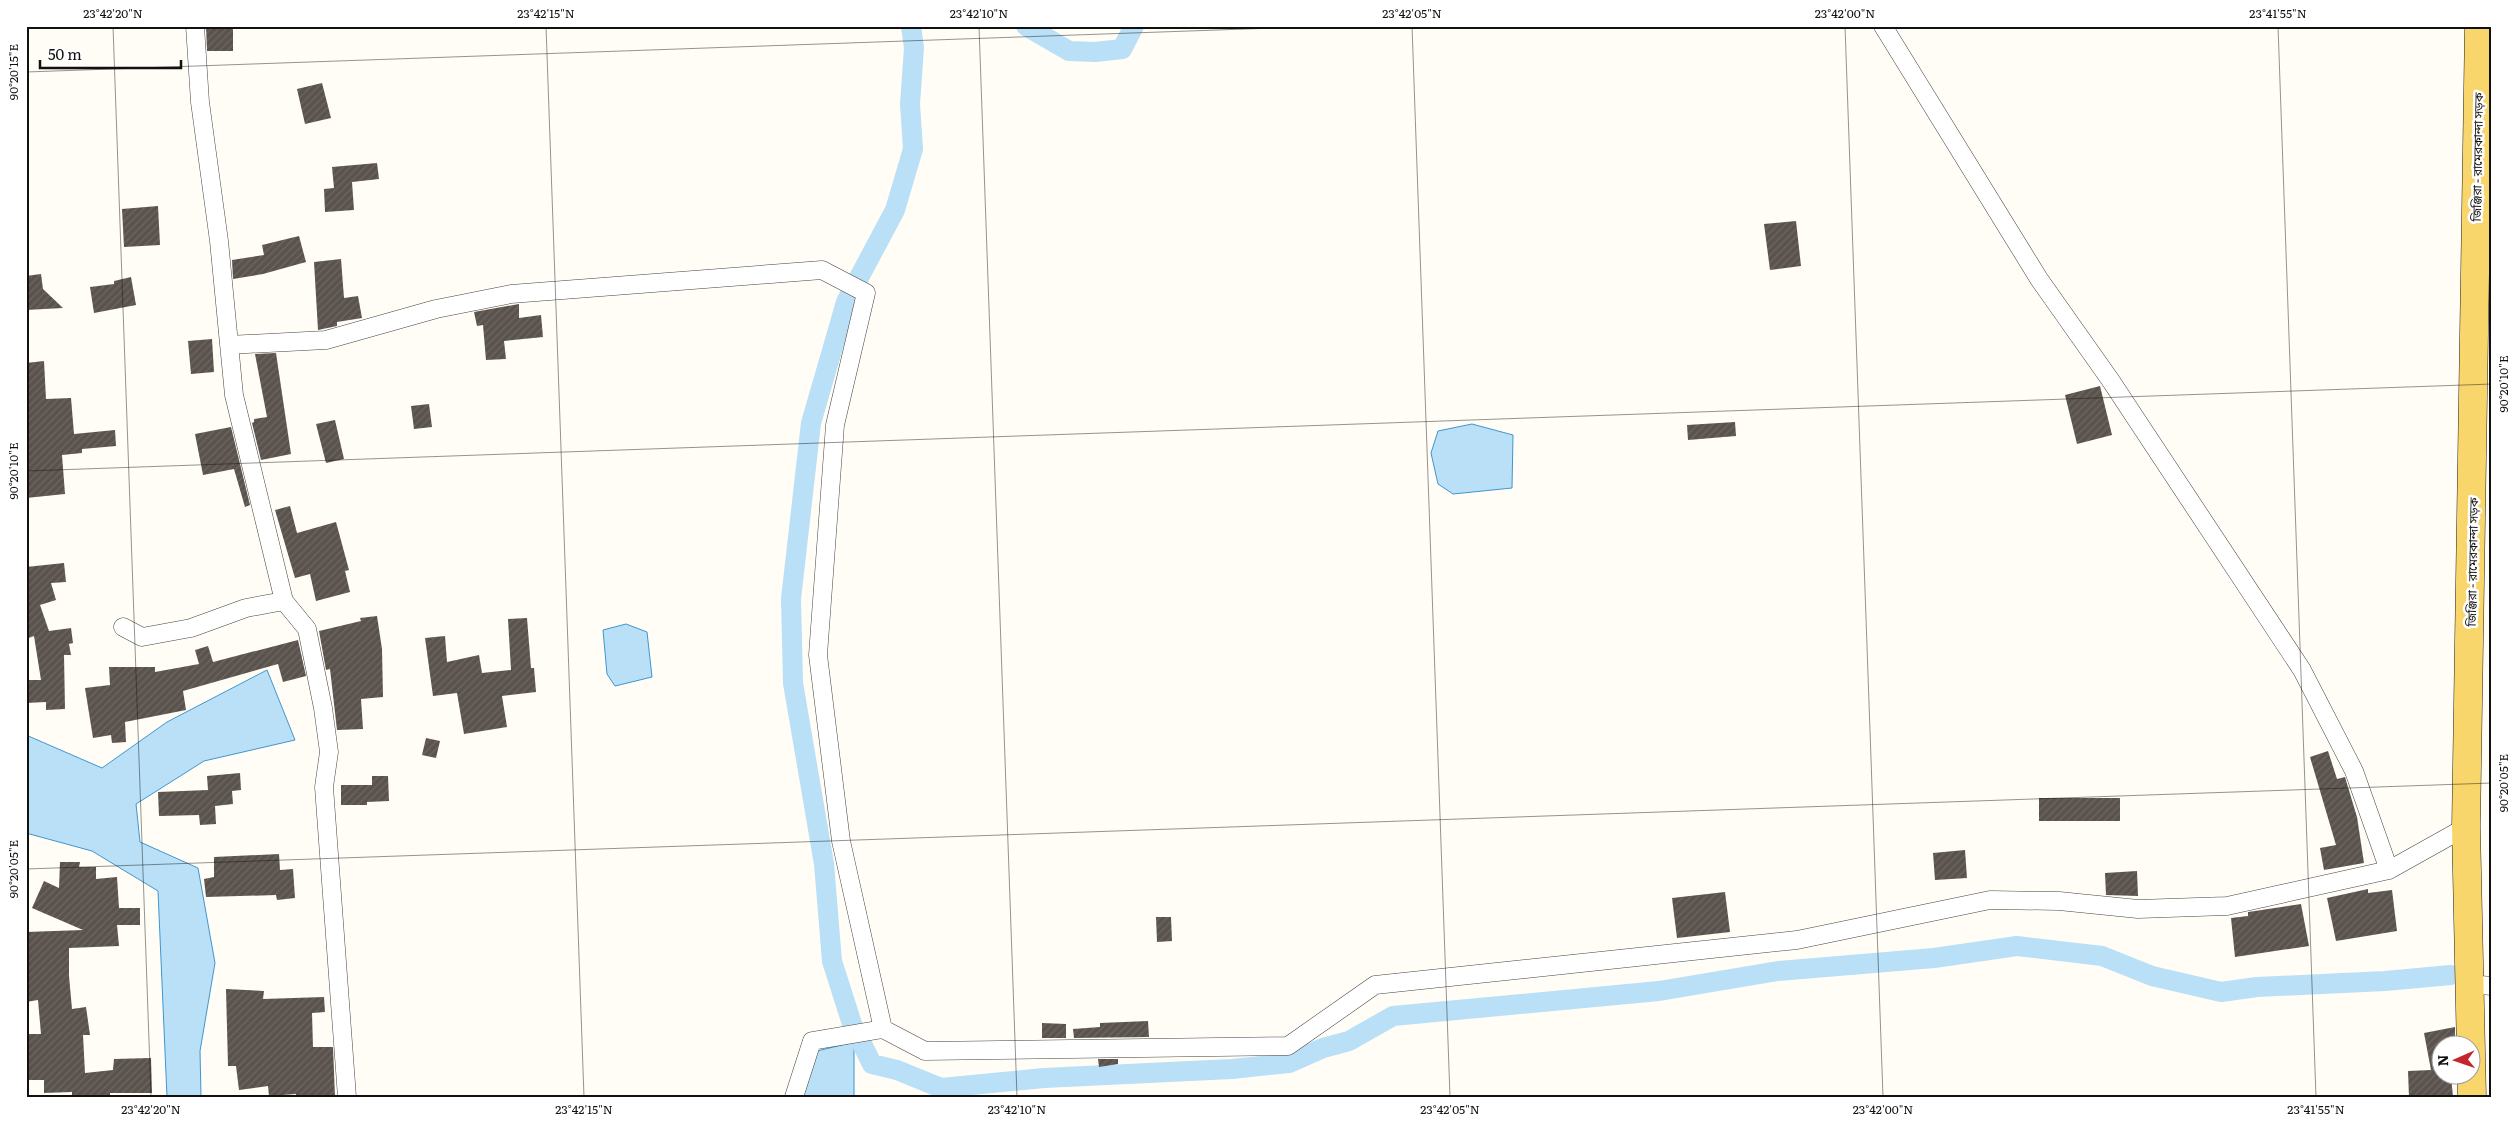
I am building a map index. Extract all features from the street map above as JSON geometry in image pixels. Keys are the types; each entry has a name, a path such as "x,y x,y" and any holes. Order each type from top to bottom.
{"main road":[{"name":"জিঞ্জিরা - রামেরকান্দা সড়ক","path":"2472,1097 2480,985 2466,827 2479,26"}],"street":[{"path":"195,26 200,102 219,241 234,395 284,601 307,629 323,708 328,752 324,788 347,1097"},
{"path":"1883,26 2039,278 2110,381 2302,670 2354,771 2389,870"},
{"path":"229,345 326,340 436,309 512,294 822,270 866,293 835,425 818,654 840,842 883,1029"},
{"path":"123,627 142,637 191,628 246,608 284,601"},
{"path":"794,1097 812,1041 883,1029 926,1051 1288,1046 1375,985 1797,940 1990,900 2058,901 2138,909 2227,906 2389,870 2466,827"}],"water":[{"path":"1472,424 1513,435 1512,488 1453,494 1438,484 1431,453 1438,431"},
{"path":"626,624 647,632 652,677 615,686 607,674 603,630"},
{"path":"267,670 295,740 204,761 136,804 140,842 198,868 215,963 200,1051 201,1097 167,1097 158,891 92,851 26,833 26,735 102,768 167,722"},
{"path":"854,1042 854,1097 803,1097 817,1051"}],"building":[{"path":"206,26 233,26 233,51 207,51"},
{"path":"322,83 331,118 305,124 297,89"},
{"path":"377,163 379,179 352,182 354,210 325,212 324,189 334,188 332,167"},
{"path":"158,206 160,245 124,247 122,209"},
{"path":"1796,221 1801,266 1770,270 1764,224"},
{"path":"299,236 306,262 263,274 233,279 232,260 264,255 262,245"},
{"path":"341,259 344,298 358,296 362,318 337,322 337,326 318,330 314,262"},
{"path":"41,274 43,289 63,308 26,310 26,276"},
{"path":"131,277 136,305 94,313 90,287 114,284 114,281"},
{"path":"519,304 519,318 541,315 543,337 504,341 506,359 486,360 483,325 477,326 474,312"},
{"path":"212,339 214,372 191,374 188,341"},
{"path":"276,353 291,454 261,460 252,423 254,419 267,417 255,354"},
{"path":"44,361 46,399 71,398 74,434 115,430 116,446 82,449 82,453 62,455 65,494 26,498 26,363"},
{"path":"2100,386 2112,435 2077,444 2065,395"},
{"path":"429,404 432,427 414,429 411,406"},
{"path":"335,420 344,459 326,463 316,424"},
{"path":"1735,422 1736,436 1688,440 1687,425"},
{"path":"231,427 250,505 245,507 234,469 203,475 195,434"},
{"path":"290,506 297,533 336,522 349,570 345,571 350,592 316,601 310,574 295,578 275,510"},
{"path":"64,563 66,582 51,583 56,600 40,605 49,631 71,628 73,643 69,644 71,655 64,655 65,709 46,710 46,702 26,703 26,680 41,680 34,636 26,639 26,567"},
{"path":"377,616 382,649 383,697 361,699 363,729 337,730 330,669 326,670 319,631 361,621 360,618"},
{"path":"527,618 531,668 534,668 536,692 502,696 507,727 464,734 457,693 433,696 425,638 445,636 447,662 479,655 482,673 511,670 508,619"},
{"path":"298,640 306,676 283,682 278,664 183,691 186,710 125,722 126,742 112,743 111,735 93,738 85,688 110,685 109,667 155,667 155,672 199,664 195,650 208,646 213,662"},
{"path":"426,738 440,741 436,758 422,755"},
{"path":"2328,751 2337,779 2345,777 2357,817 2364,863 2324,870 2320,848 2336,845 2310,757"},
{"path":"240,773 241,790 232,791 233,804 215,806 216,824 200,825 199,815 159,816 158,792 208,790 207,776"},
{"path":"372,776 388,776 389,801 367,802 367,805 341,805 341,785 372,785"},
{"path":"2039,798 2120,798 2120,821 2039,821"},
{"path":"1965,850 1967,878 1935,880 1933,853"},
{"path":"279,854 280,870 293,869 295,898 277,900 276,895 206,897 204,879 214,877 214,857"},
{"path":"60,862 80,862 79,867 96,867 96,879 117,877 119,908 140,908 140,925 117,925 119,946 69,948 69,976 72,1009 86,1007 90,1035 83,1035 85,1073 113,1070 114,1059 151,1058 152,1093 110,1093 110,1097 72,1097 72,1092 44,1093 44,1080 26,1080 26,1034 41,1034 38,1000 26,1002 26,932 83,930 32,908 44,881 59,888"},
{"path":"2137,871 2138,896 2106,895 2105,873"},
{"path":"2368,889 2368,893 2392,890 2397,931 2336,941 2327,898"},
{"path":"1725,892 1730,932 1677,938 1672,898"},
{"path":"2301,904 2309,946 2235,957 2231,918 2248,916 2248,912"},
{"path":"1156,917 1171,917 1172,941 1157,942"},
{"path":"226,989 264,991 263,999 324,997 325,1012 312,1013 313,1047 333,1047 335,1097 296,1097 296,1094 269,1096 268,1086 239,1090 236,1066 228,1066"},
{"path":"1148,1021 1149,1037 1074,1038 1073,1029 1100,1027 1100,1023"},
{"path":"1042,1023 1066,1024 1066,1038 1042,1038"},
{"path":"2455,1027 2455,1036 2430,1036 2430,1065 2424,1033"},
{"path":"1098,1059 1118,1059 1118,1064 1099,1067"},
{"path":"2430,1070 2430,1086 2452,1086 2453,1097 2409,1097 2408,1071"}],"waterway":[{"path":"911,26 914,48 910,104 913,149 895,210 846,302 811,423 791,599 793,683 824,864 832,961 852,1024 872,1064 897,1070 941,1088 1044,1078 1232,1069 1289,1063 1323,1048 1349,1041 1393,1016 1659,991 1778,971 1934,958 2017,946 2102,956 2152,976 2221,992 2257,987 2385,981 2451,975"},
{"path":"1026,26 1069,51 1095,52 1122,49 1134,26"}]}
